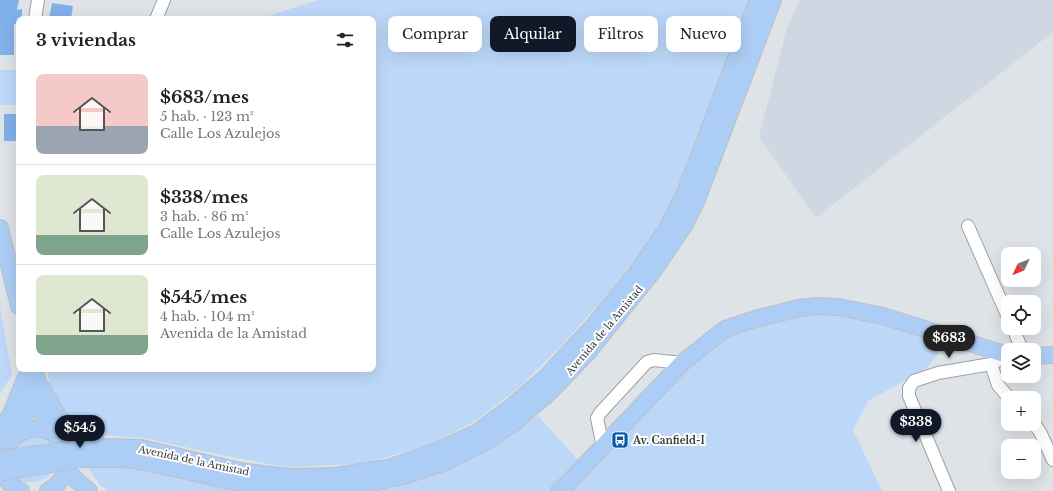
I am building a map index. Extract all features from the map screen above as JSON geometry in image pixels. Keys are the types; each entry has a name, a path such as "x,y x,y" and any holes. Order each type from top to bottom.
{"main road":[{"name":"Avenida de la Amistad","path":"0,459 81,449 108,447 141,448 240,471 288,477 335,476 388,468 432,453 476,433 510,408 546,377 599,320 635,275 665,232 686,193 758,0"},
{"name":"Avenida de la Amistad","path":"11,485 81,449 243,484 294,491 353,487 403,476 443,463 485,442 514,422 549,393 588,352 654,270 685,224 696,202 773,0"},
{"path":"0,228 16,294"},
{"path":"559,491 603,447 682,363 724,329 755,319 799,308 818,306 838,307 884,316 1001,353"},
{"path":"1041,356 1053,355"},
{"path":"32,373 57,414 81,449"},
{"path":"18,432 29,404 32,373"},
{"path":"32,373 43,417 54,435 63,445 66,453 66,469 61,481 54,490"},
{"path":"11,485 3,473 1,463 2,439 11,414 32,373"},
{"path":"2,439 24,429 38,428 81,449"},
{"path":"66,469 89,491"}],"street":[{"path":"35,16 38,0"},
{"path":"157,16 164,0"},
{"path":"968,226 1001,301"},
{"path":"949,491 910,396 909,388 914,381 938,373 990,364 1001,358"},
{"path":"603,447 597,418 647,362 654,360 682,363"},
{"path":"990,364 998,385 1003,391"},
{"path":"1039,431 1053,460"}],"shaded area":[{"path":"318,0 749,0 741,21 741,16 666,16 666,52 730,52 682,179 652,237 611,290 563,344 521,386 477,420 429,445 363,464 284,467 144,438 87,434 74,425 51,392 48,372 376,372 376,16 268,16"},
{"path":"800,0 1053,0 1053,32 816,218 759,137 787,28"},
{"path":"0,70 16,70 16,105 0,105"},
{"path":"0,307 12,375 0,393"},
{"path":"809,309 867,316 948,341 927,368 868,401 853,430 882,491 572,491 687,366 729,334"},
{"path":"538,416 581,463 550,491 377,491 420,480 461,462"},
{"path":"28,434 47,438 55,445 59,453 59,462 55,470 49,476 40,480 28,482 15,480 9,449"},
{"path":"126,466 162,471 238,491 108,491 99,484 89,468"}],"building":[{"path":"0,0 19,0 17,10 22,9 22,16 16,16 16,24 14,24 14,55 0,55"},
{"path":"52,3 73,6 71,16 50,16"},
{"path":"4,114 16,114 16,141 4,141"}],"place":[{"name":"Av. Canfield-I","path":"620,440"}]}
